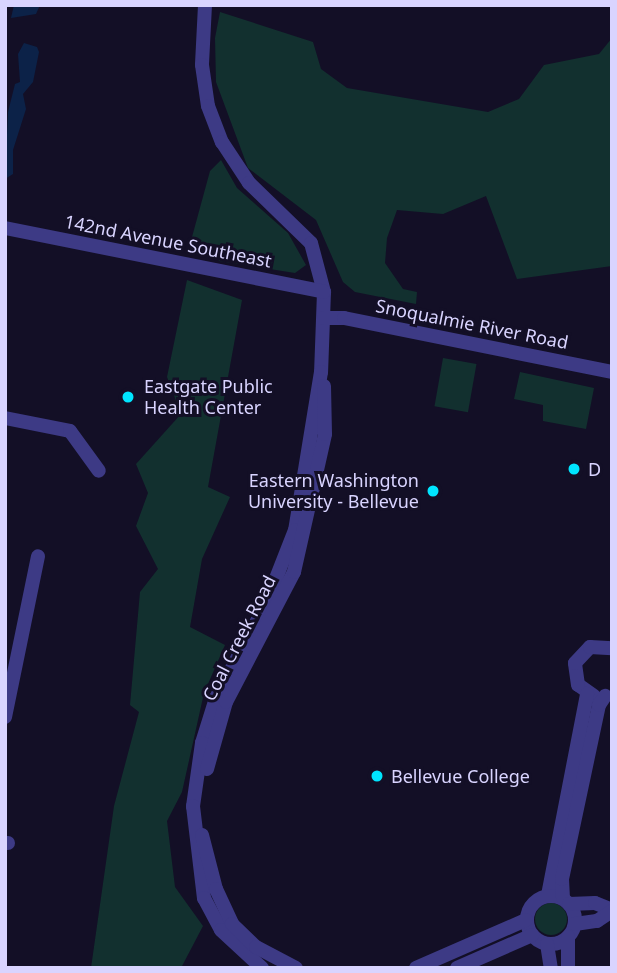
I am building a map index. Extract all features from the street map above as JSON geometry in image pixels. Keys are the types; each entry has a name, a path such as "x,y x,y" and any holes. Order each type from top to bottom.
{"street":[{"name":"Coal Creek Road","path":"205,5 202,65 218,132 243,176 311,243 324,292 321,372 292,543 266,604 216,698 196,778 193,831 204,898 221,930 262,968"},
{"name":"142nd Avenue Southeast","path":"5,228 324,292"},
{"name":"Snoqualmie River Road","path":"324,318 344,318 612,372"},
{"name":"Coal Creek Road","path":"296,968 256,947 224,912 201,833 202,805 209,757 226,702 294,572 304,537 325,434 321,372"},
{"path":"5,418 70,432 99,471"},
{"path":"5,717 38,556"},
{"path":"416,968 526,920 533,904 548,895 587,694 575,678 578,656 590,647 612,648"},
{"path":"587,694 608,695"},
{"path":"568,968 571,931 562,879 599,705 608,695"},
{"path":"548,895 566,901 595,903 612,910"},
{"path":"547,944 597,921 612,910"},
{"path":"526,920 532,935 547,944 551,968"},
{"path":"457,968 532,935"}],"green space":[{"path":"220,12 313,42 321,69 347,88 488,112 519,99 544,65 599,54 612,38 612,266 517,279 486,196 443,214 397,210 387,238 385,263 403,289 417,292 416,304 355,292 343,282 316,220 248,168 216,82 215,38"},
{"path":"221,160 237,188 288,233 306,265 295,273 219,261 192,237 210,171"},
{"path":"187,280 242,300 208,487 230,497 202,559 190,627 225,645 204,693 182,792 167,821 175,887 203,926 181,968 91,968 114,806 139,712 130,705 140,592 158,569 136,526 148,493 136,464 181,414 167,377"},
{"path":"443,358 476,364 468,412 434,406"},
{"path":"520,372 594,388 586,429 543,421 543,405 514,399"},
{"path":"551,903 562,908 567,919 562,930 551,935 540,930 535,919 540,908"}],"water":[{"path":"14,5 40,5 36,14 11,18"},
{"path":"24,43 37,47 39,52 33,82 23,94 26,109 13,150 13,174 5,179 8,112 15,84 20,82 18,54"}],"place":[{"name":"Eastgate Public Health Center","path":"128,397"},
{"name":"D","path":"574,469"},
{"name":"Eastern Washington University - Bellevue","path":"433,491"},
{"name":"Bellevue College","path":"377,776"}]}
